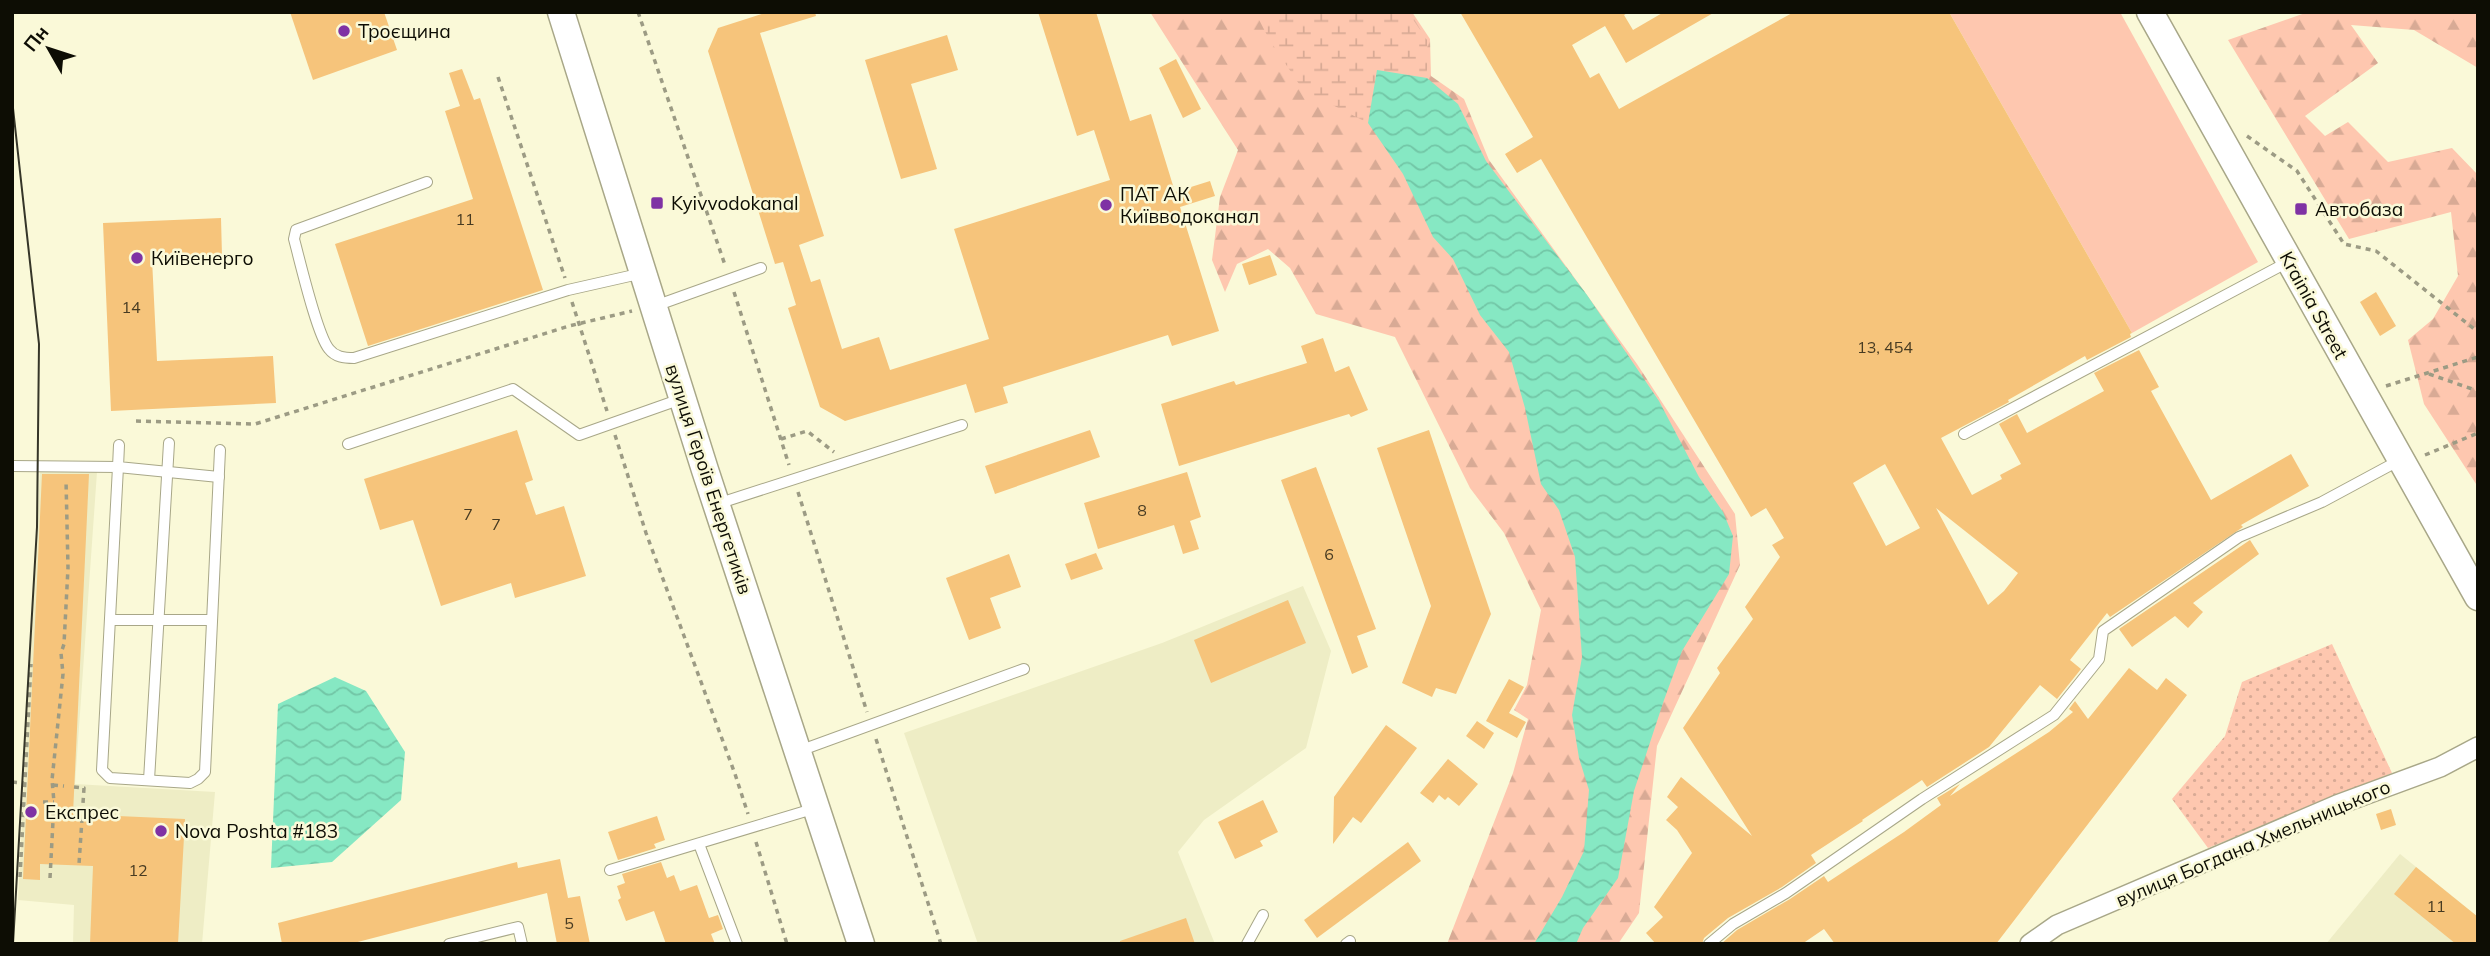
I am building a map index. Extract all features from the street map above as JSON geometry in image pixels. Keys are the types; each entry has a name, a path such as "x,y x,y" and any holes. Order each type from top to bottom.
{"street":[{"name":"вулиця Героїв Енергетиків","path":"561,12 717,504 861,944"},
{"name":"Krainia Street","path":"2150,12 2362,391 2413,457 2478,597"},
{"name":"вулиця Богдана Хмельницького","path":"2030,944 2057,925 2337,805 2440,767 2478,747"}],"lane":[{"path":"427,182 296,230 294,239 297,251 321,334 331,352 343,358 354,358 568,290 644,273"},
{"path":"1964,434 2290,261"},
{"path":"654,306 761,268"},
{"path":"348,444 513,389 579,435 683,398"},
{"path":"717,504 962,425"},
{"path":"149,780 169,443"},
{"path":"119,445 102,769 110,778 190,783 205,772 220,450"},
{"path":"1709,944 1733,924 1786,893 1922,799 2053,715 2099,659 2103,631 2197,565 2239,537 2322,502 2413,457"},
{"path":"12,466 118,467 219,477"},
{"path":"110,620 212,620"},
{"path":"798,751 1024,669"},
{"path":"610,870 817,808"},
{"path":"699,844 737,944"},
{"path":"1247,944 1263,915"},
{"path":"449,944 518,928 522,944"}],"path":[{"path":"498,77 646,533 735,774 787,944"},
{"path":"2245,135 2297,171 2344,244 2376,251 2478,332"},
{"path":"136,421 255,424 580,324 654,306"},
{"path":"2362,391 2478,357"},
{"path":"2427,373 2478,391"},
{"path":"781,439 807,431 847,462"},
{"path":"2413,457 2478,433"},
{"path":"50,878 53,785 68,568 66,468"},
{"path":"20,877 31,664"},
{"path":"12,782 24,783"},
{"path":"53,785 64,786"},
{"path":"74,787 83,788 79,864"},
{"path":"43,802 54,802"}],"shaded area":[{"path":"40,471 97,472 75,784 215,792 202,944 73,944 74,905 18,900"},
{"path":"1303,586 1331,651 1306,748 1204,820 1178,852 1215,944 978,944 904,733 1162,643"},
{"path":"2400,854 2478,917 2478,944 2326,944"}],"green space":[{"path":"1150,12 1412,12 1430,39 1431,76 1464,99 1489,160 1637,364 1735,514 1740,565 1657,746 1639,913 1618,944 1447,944 1513,773 1528,719 1514,710 1527,685 1541,610 1504,533 1470,488 1395,337 1316,314 1290,268 1268,249 1237,264 1225,292 1212,260 1220,197 1238,150"},
{"path":"1255,12 1408,12 1427,40 1427,78 1377,71 1368,123 1303,90 1269,39"},
{"path":"1949,12 2120,12 2258,262 2132,333"},
{"path":"2308,12 2478,12 2478,68 2414,30 2351,25 2378,63 2305,116 2325,136 2348,122 2388,162 2452,148 2478,175 2478,487 2424,404 2408,340 2433,319 2458,276 2451,212 2349,239 2228,40"},
{"path":"2332,644 2392,773 2208,848 2172,799 2225,736 2242,682"}],"water":[{"path":"1377,70 1427,78 1458,104 1486,161 1587,295 1659,401 1699,477 1723,512 1733,536 1729,574 1682,651 1664,700 1634,791 1618,878 1583,928 1576,944 1534,944 1562,897 1584,851 1589,790 1579,758 1572,715 1582,657 1575,557 1559,510 1541,484 1525,408 1509,352 1480,315 1453,259 1433,237 1403,174 1368,123"},
{"path":"335,677 366,691 405,752 401,800 332,862 271,868 278,704"}],"building":[{"name":"Троєщина","path":"290,12 384,12 397,50 313,80"},
{"name":"ПАТ АК Київводоканал","path":"768,12 815,12 816,16 760,33 824,236 799,245 811,282 820,279 842,349 879,337 890,370 989,339 954,229 1110,180 1094,130 1077,136 1038,12 1096,12 1130,121 1151,114 1175,192 1210,181 1215,196 1180,207 1219,331 1172,346 1168,335 1003,387 1008,403 975,413 966,384 845,421 820,407 788,308 796,305 783,262 775,264 708,51 718,28"},
{"path":"1460,12 1629,12 1624,15 1633,30 1664,12 1715,12 1626,63 1605,26 1572,45 1590,78 1599,73 1619,109 1794,12 1949,12 2132,333 2131,337 2087,360 2085,356 2008,400 2009,402 1941,438 1972,495 2002,479 2000,475 2021,464 1999,424 2017,414 2027,433 2104,391 2094,373 2139,350 2159,387 2151,391 2211,500 2291,454 2309,486 2241,525 2243,527 2110,617 2107,613 2070,660 2081,669 2057,699 2040,685 1989,747 1927,787 1922,780 1811,855 1816,863 1782,887 1728,918 1704,938 1702,944 1656,944 1646,933 1663,917 1654,907 1692,853 1677,830 1666,820 1678,807 1667,797 1681,777 1752,836 1683,728 1720,673 1717,668 1753,619 1745,607 1780,557 1772,545 1784,538 1766,508 1751,517 1541,159 1517,173 1505,154 1533,137","holes":["1885,464 1920,528 1886,546 1853,483","1936,508 2018,573 1988,605"]},
{"path":"947,35 958,70 911,84 937,169 901,179 865,60"},
{"path":"1176,59 1201,109 1183,118 1159,68"},
{"path":"462,69 474,100 480,98 543,290 368,346 335,244 473,199 445,111 460,106 449,73"},
{"path":"221,218 222,256 152,259 157,361 273,356 276,403 111,411 103,223"},
{"path":"1270,255 1277,275 1249,285 1242,264"},
{"path":"2376,292 2396,326 2380,336 2360,302"},
{"path":"1323,338 1335,372 1349,366 1368,410 1179,466 1161,404 1234,381 1236,385 1307,363 1301,346"},
{"path":"517,430 533,480 525,483 536,515 564,506 586,576 515,598 511,583 441,606 413,520 380,530 364,479"},
{"path":"1090,430 1100,457 995,494 985,466"},
{"path":"1429,430 1491,614 1456,694 1436,688 1432,697 1402,683 1431,606 1377,448"},
{"path":"1316,467 1376,629 1357,636 1368,667 1352,674 1281,480"},
{"path":"1187,472 1201,517 1190,521 1199,549 1183,554 1174,525 1098,549 1084,503"},
{"path":"42,474 89,474 73,814 185,819 178,944 90,944 93,866 40,864 40,880 23,879"},
{"path":"2250,540 2259,554 2193,603 2203,612 2188,628 2175,616 2132,647 2119,629"},
{"path":"1096,553 1103,569 1071,580 1065,564"},
{"path":"1009,554 1021,587 990,598 1001,628 969,640 946,578"},
{"path":"1288,600 1306,643 1211,683 1194,640"},
{"path":"2129,668 2157,690 2166,678 2187,695 1996,944 1835,944 1824,929 1802,944 1721,944 1737,930 1824,876 1828,882 1904,832 1941,805 1937,798 1960,784 1950,796 2049,732 2073,712 2069,709 2075,701 2088,719"},
{"path":"1509,679 1524,687 1509,713 1526,722 1517,738 1486,721"},
{"path":"1477,721 1494,733 1484,749 1466,736"},
{"path":"1386,725 1417,748 1361,823 1353,817 1333,844 1334,797"},
{"path":"1448,759 1478,784 1459,806 1448,797 1445,800 1439,795 1433,803 1420,793"},
{"path":"1263,800 1278,832 1260,841 1263,846 1235,859 1218,822"},
{"path":"2391,809 2396,825 2381,830 2376,814"},
{"path":"657,816 665,840 654,844 656,848 618,860 608,832"},
{"path":"1408,842 1421,861 1317,938 1304,920"},
{"path":"560,859 568,898 580,896 590,944 557,944 547,893 350,944 282,944 278,923 517,862 518,868"},
{"path":"661,862 667,878 674,875 680,891 697,885 709,918 718,915 723,929 711,934 715,944 666,944 654,911 626,921 618,900 621,898 617,886 625,883 622,874"},
{"path":"2416,867 2478,917 2478,944 2456,944 2394,894"},
{"path":"1186,918 1195,944 1120,944 1120,941"}],"tram line":[{"path":"12,99 39,344 37,527 13,944"}],"place":[{"name":"Троєщина","path":"344,31"},
{"name":"Kyivvodokanal","path":"657,203"},
{"name":"ПАТ АК Київводоканал","path":"1106,205"},
{"name":"Автобаза","path":"2301,209"},
{"name":"Київенерго","path":"137,258"},
{"name":"Експрес","path":"31,812"},
{"name":"Nova Poshta #183","path":"161,831"}]}
